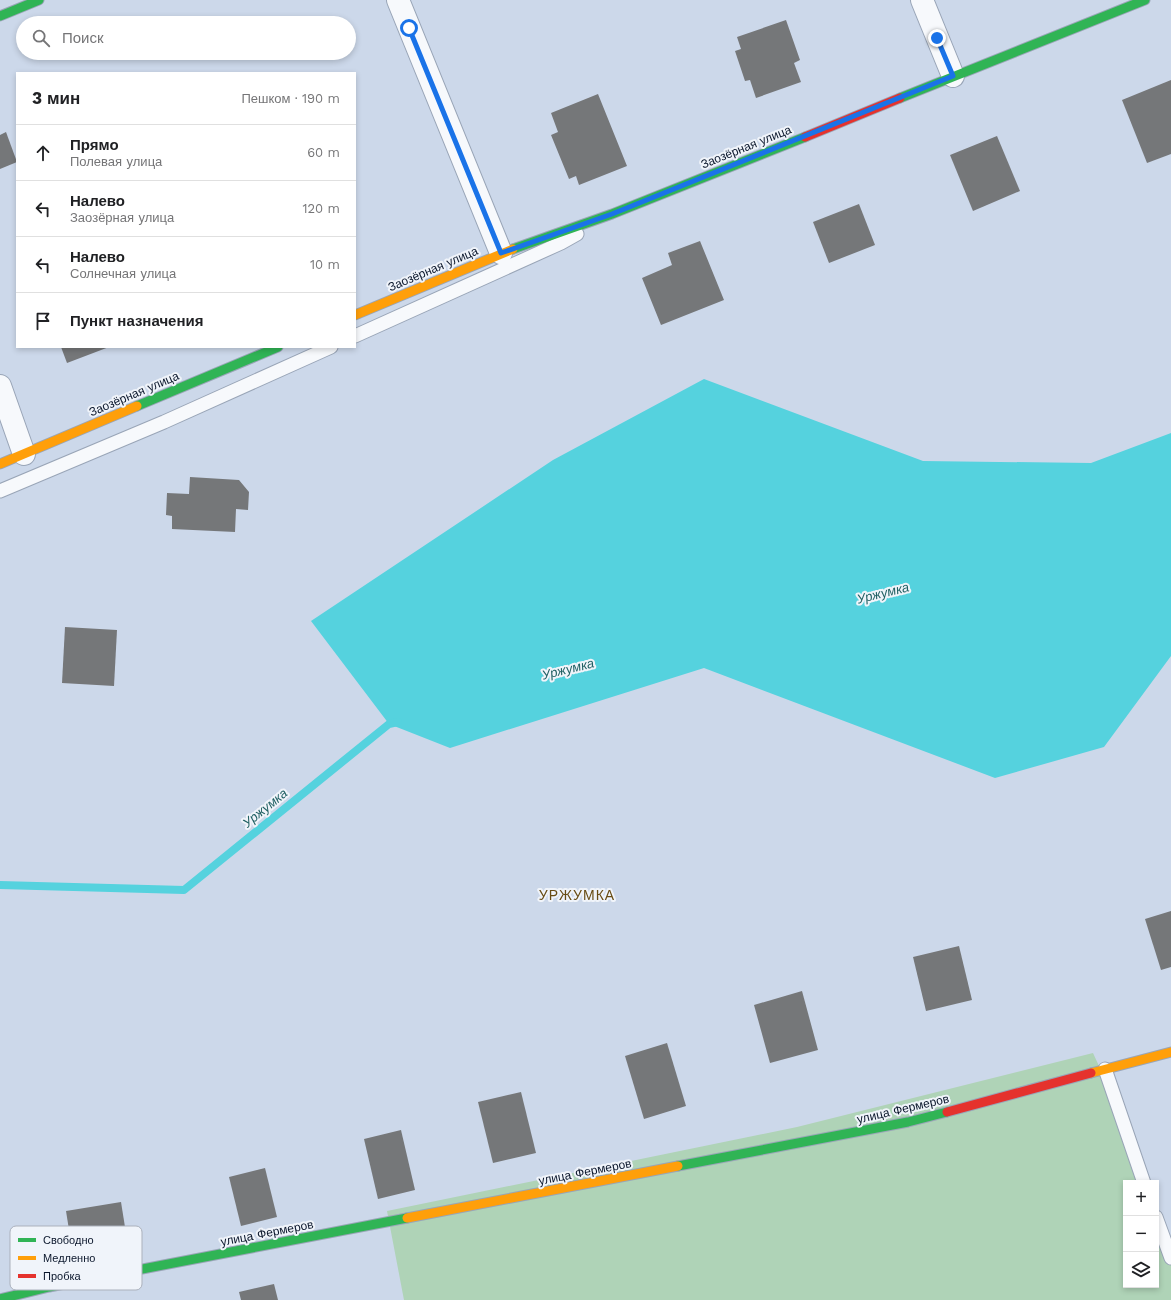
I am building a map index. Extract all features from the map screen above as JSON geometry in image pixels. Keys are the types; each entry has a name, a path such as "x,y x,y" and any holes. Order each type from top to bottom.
{"street":[{"path":"0,16 39,0"},
{"path":"398,0 501,253"},
{"path":"922,0 953,76"},
{"name":"Заозёрная улица","path":"356,315 501,253 612,214 1145,0"},
{"name":"Заозёрная улица","path":"0,464 276,348"},
{"path":"0,386 24,454"},
{"name":"улица Фермеров","path":"142,1269 908,1122 1171,1052"},
{"name":"улица Фермеров","path":"0,1299 37,1290"}],"lane":[{"path":"356,336 561,244 612,214"},
{"path":"0,491 164,422 329,348"},
{"path":"1105,1069 1143,1180"},
{"path":"1159,1224 1171,1258"}],"green space":[{"path":"1093,1053 1111,1092 1143,1180 1123,1180 1123,1288 1159,1288 1159,1225 1171,1258 1171,1300 404,1300 387,1211 797,1127"}],"water":[{"path":"704,379 923,461 1091,463 1171,433 1171,656 1104,747 995,778 704,668 450,748 389,724 311,621 553,460"}],"building":[{"path":"786,20 800,60 794,63 801,82 756,98 750,80 745,81 735,51 741,49 737,37"},
{"path":"1171,80 1171,154 1147,163 1122,100"},
{"path":"598,94 627,166 579,185 576,176 569,179 551,135 558,132 551,113"},
{"path":"6,132 16,162 0,169 0,135"},
{"path":"997,136 1020,191 973,211 950,155"},
{"path":"859,204 875,245 829,263 813,222"},
{"path":"700,241 724,300 661,325 642,278 672,265 668,253"},
{"path":"61,348 106,348 67,363"},
{"path":"190,477 239,480 249,492 248,510 236,509 235,532 172,529 172,516 166,515 167,493 189,494"},
{"path":"65,627 117,630 114,686 62,683"},
{"path":"1171,911 1171,967 1161,970 1145,919"},
{"path":"959,946 972,1000 926,1011 913,957"},
{"path":"802,991 818,1050 770,1063 754,1005"},
{"path":"667,1043 686,1106 644,1119 625,1056"},
{"path":"521,1092 536,1153 493,1163 478,1102"},
{"path":"401,1130 415,1190 378,1199 364,1139"},
{"path":"265,1168 277,1217 241,1226 229,1177"},
{"path":"121,1202 125,1226 68,1226 66,1211"},
{"path":"274,1284 278,1300 241,1300 239,1292"}],"waterway":[{"name":"Уржумка","path":"0,885 184,890 389,724 398,722"}],"traffic: fast":[{"path":"0,16 39,0"},
{"path":"900,98 1145,0"},
{"path":"513,249 612,214 805,137"},
{"path":"137,406 276,348"},
{"path":"678,1166 908,1122 947,1112"},
{"path":"142,1269 407,1218"},
{"path":"0,1299 37,1290"}],"traffic: slow":[{"path":"356,315 513,249"},
{"path":"0,464 137,406"},
{"path":"1091,1073 1171,1052"},
{"path":"407,1218 678,1166"}],"traffic: jam":[{"path":"805,137 900,98"},
{"path":"947,1112 1091,1073"}],"district":[{"name":"УРЖУМКА","path":"577,895"}],"route":[{"path":"409,28 501,253 612,214 953,76 937,38"}]}
